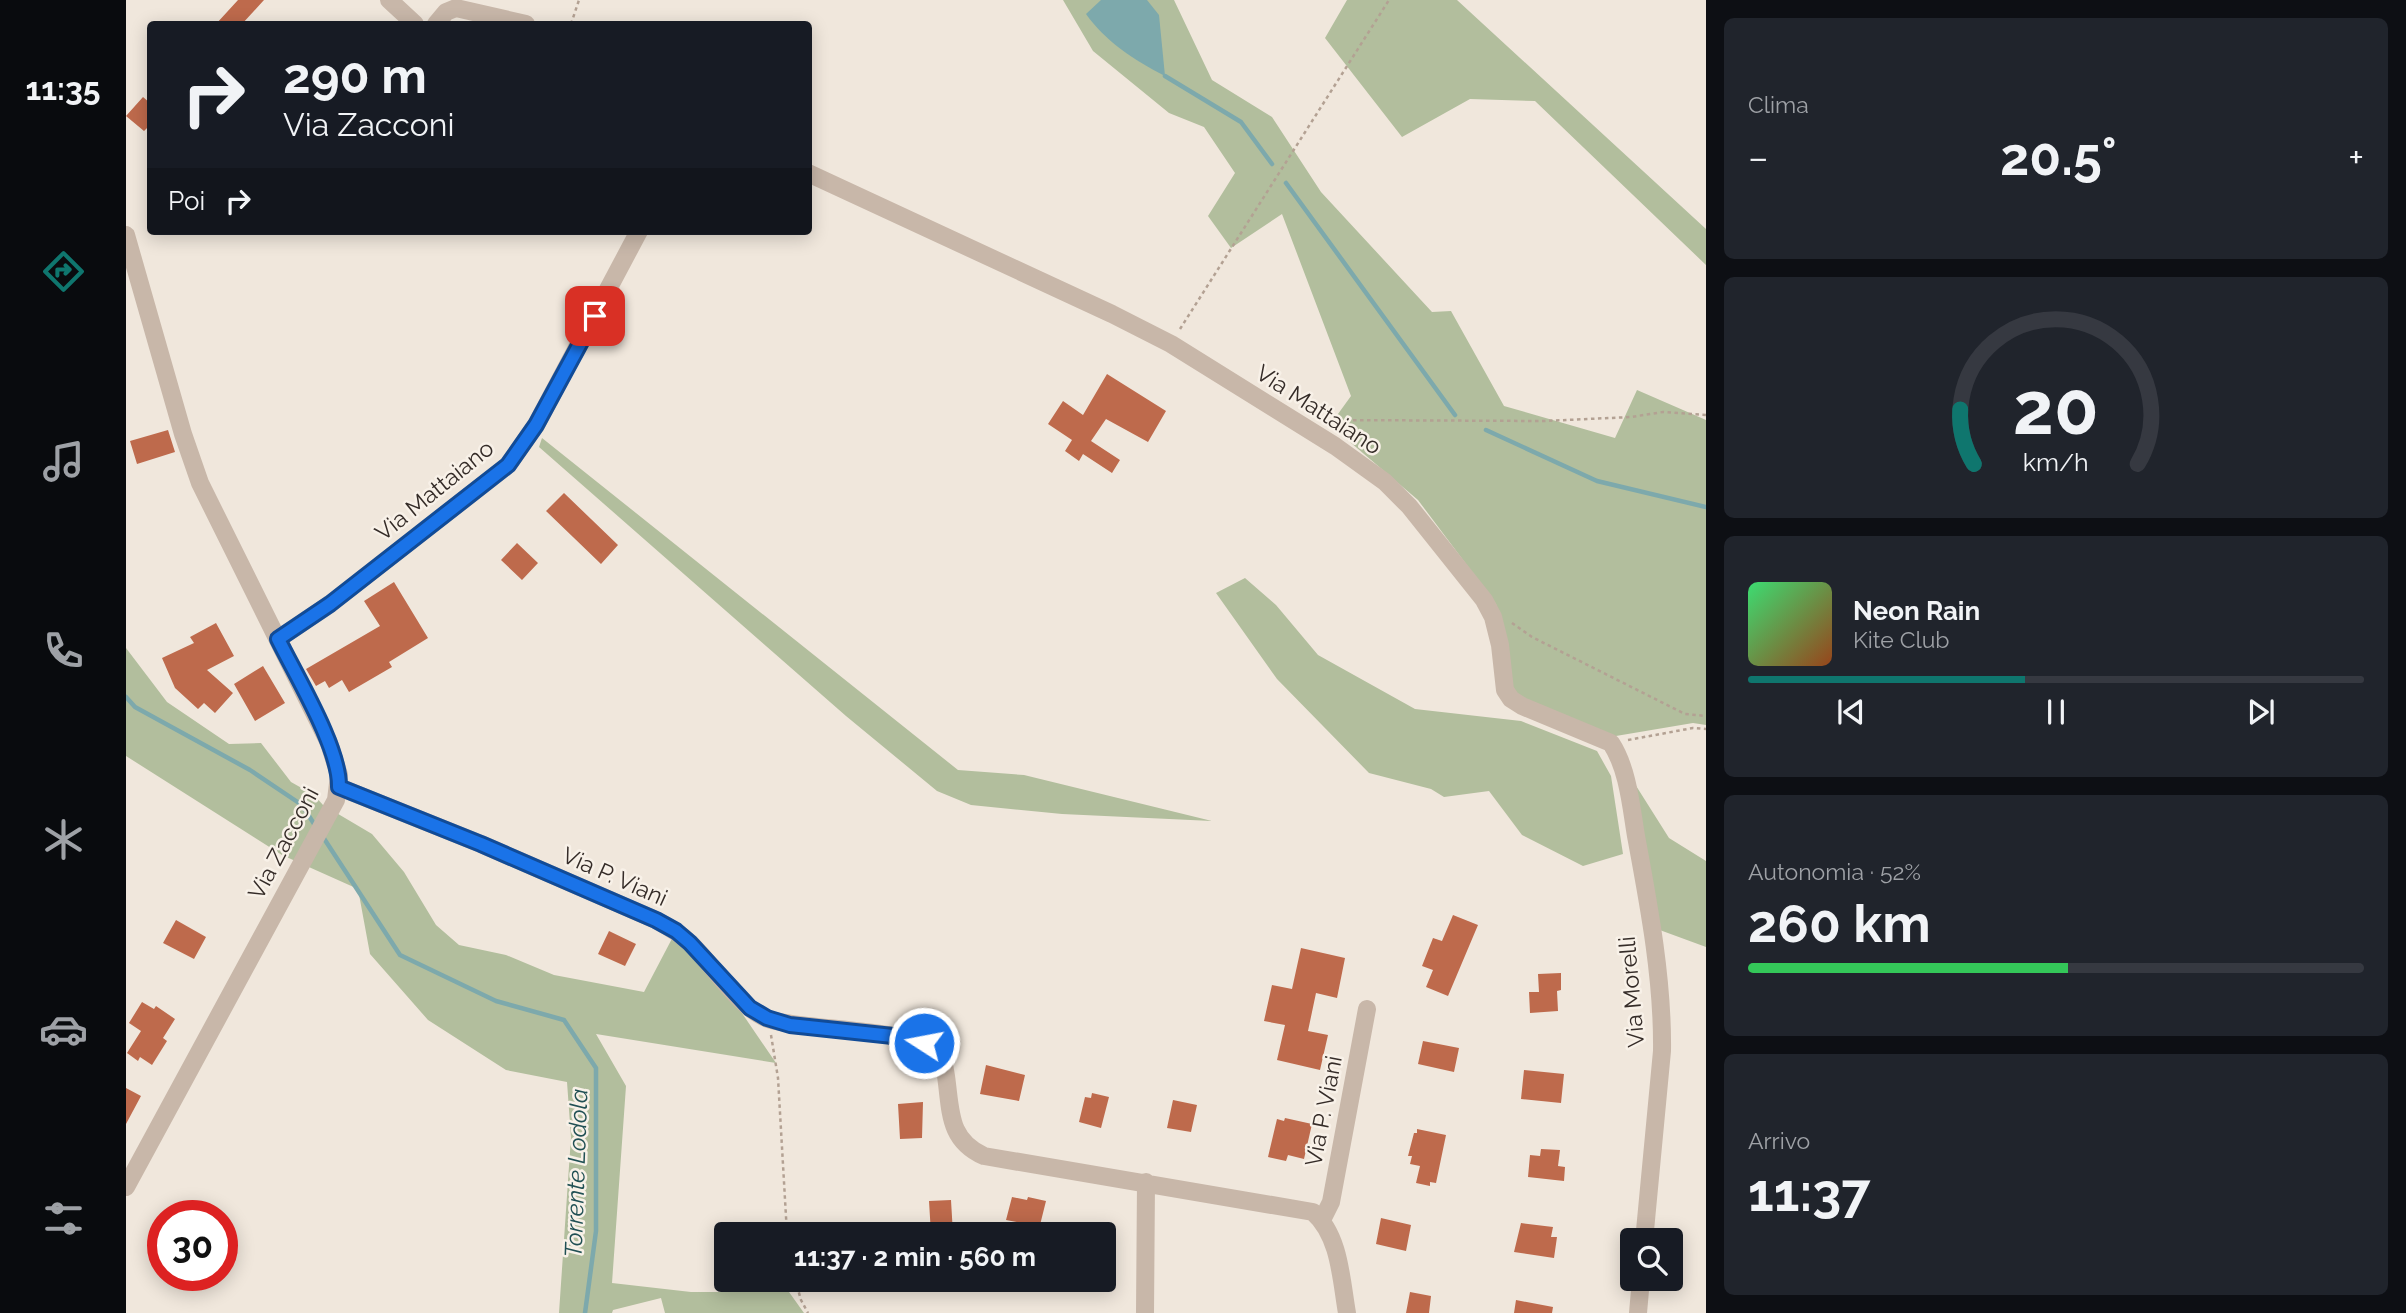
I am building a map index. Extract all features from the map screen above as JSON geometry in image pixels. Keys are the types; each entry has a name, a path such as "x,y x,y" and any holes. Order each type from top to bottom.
{"street":[{"path":"389,0 412,21"},
{"path":"438,21 446,12 456,8 513,21"},
{"name":"Via Mattaiano","path":"812,175 1171,344 1335,446 1385,482 1418,516 1484,600 1493,617 1500,645 1505,690 1511,699 1535,712 1611,743"},
{"name":"Via Zacconi","path":"126,235 183,434 200,483 329,743 337,766 337,793 310,847 126,1187"},
{"name":"Via Mattaiano","path":"278,639 330,604 508,465 536,425 637,235"},
{"name":"Via Morelli","path":"1611,743 1618,754 1630,802 1643,874 1662,1022 1662,1051 1645,1228"},
{"name":"Via P. Viani","path":"337,793 481,844 656,920 690,943 750,1008 767,1018 790,1025 902,1037 931,1046 938,1052 945,1069 952,1115 961,1141 969,1149 984,1156 1302,1209 1313,1212 1322,1220 1331,1202 1367,1009"},
{"path":"1145,1313 1146,1182"},
{"path":"1322,1220 1336,1254 1347,1313"},
{"path":"1638,1313 1640,1291"}],"path":[{"path":"572,21 579,0"},
{"path":"1171,344 1389,0"},
{"path":"1321,420 1545,421 1631,417 1663,412 1706,415"},
{"path":"1493,617 1511,622 1532,637 1685,714 1706,716"},
{"path":"1611,743 1693,728 1706,729"},
{"path":"767,1018 776,1063 786,1222"},
{"path":"799,1292 808,1313"}],"green space":[{"path":"1063,0 1174,0 1212,80 1272,117 1321,192 1432,312 1451,311 1504,406 1615,438 1637,390 1706,420 1706,725 1693,723 1610,737 1517,700 1509,682 1496,604 1418,500 1330,425 1351,396 1282,214 1231,248 1208,216 1235,173 1204,127 1169,113 1093,51"},
{"path":"1347,0 1457,0 1706,229 1706,265 1535,101 1470,99 1402,137 1325,38"},
{"path":"542,438 958,770 1024,775 1212,821 1062,814 971,805 937,791 846,716 539,447"},
{"path":"1245,578 1276,605 1318,655 1415,709 1521,721 1597,751 1611,776 1623,854 1583,866 1522,835 1489,791 1444,797 1431,789 1369,773 1277,679 1216,593"},
{"path":"126,648 167,702 229,744 261,743 291,782 372,834 404,872 436,925 459,945 506,955 554,975 644,992 676,931 705,959 776,1063 596,1034 626,1086 612,1283 691,1292 789,1292 804,1313 665,1313 661,1298 613,1310 612,1313 559,1313 571,1137 567,1082 506,1070 428,1020 370,954 358,889 282,855 126,756"},
{"path":"1633,781 1669,838 1706,861 1706,947 1657,929"}],"water":[{"path":"1101,0 1147,0 1159,15 1165,76 1121,50 1094,24 1086,14"}],"building":[{"path":"238,0 264,0 245,21 219,21"},
{"path":"143,97 147,100 147,128 144,131 126,116"},
{"path":"1107,374 1166,411 1148,442 1106,419 1091,441 1120,460 1112,473 1083,454 1079,461 1065,451 1072,440 1048,424 1063,401 1083,415"},
{"path":"168,430 175,452 137,464 130,441"},
{"path":"564,493 618,545 601,564 546,511"},
{"path":"517,543 538,563 522,580 501,560"},
{"path":"394,582 428,638 389,662 392,667 349,692 342,680 329,688 325,681 316,686 306,669 380,626 364,601"},
{"path":"216,623 234,656 207,670 233,693 215,713 204,703 198,709 175,688 162,658 194,643 190,637"},
{"path":"263,666 285,703 255,721 234,684"},
{"path":"1453,915 1478,925 1448,996 1426,987 1433,970 1422,966 1433,938 1442,941"},
{"path":"176,920 206,937 194,959 163,943"},
{"path":"609,931 636,944 625,966 598,954"},
{"path":"1301,948 1345,958 1337,998 1316,993 1308,1031 1328,1035 1320,1070 1277,1060 1285,1025 1264,1021 1272,985 1292,989"},
{"path":"1561,973 1561,990 1557,991 1558,1011 1530,1013 1529,992 1539,992 1538,974"},
{"path":"142,1002 154,1009 156,1006 175,1019 163,1038 167,1041 152,1065 140,1057 138,1061 127,1053 141,1031 129,1023"},
{"path":"1423,1041 1459,1048 1454,1072 1418,1064"},
{"path":"986,1065 1025,1075 1019,1101 980,1094"},
{"path":"1524,1070 1564,1074 1561,1103 1521,1099"},
{"path":"126,1088 141,1096 126,1124"},
{"path":"1092,1093 1109,1097 1101,1128 1079,1122 1085,1097 1091,1098"},
{"path":"1173,1100 1197,1105 1191,1132 1167,1128"},
{"path":"923,1102 922,1138 900,1139 898,1104"},
{"path":"1285,1118 1312,1124 1304,1159 1288,1155 1286,1161 1268,1157 1277,1119 1284,1121"},
{"path":"1417,1129 1446,1135 1436,1183 1430,1182 1430,1186 1416,1183 1420,1166 1410,1164 1412,1156 1408,1156"},
{"path":"1541,1149 1560,1150 1558,1166 1565,1167 1564,1181 1528,1177 1530,1155 1540,1156"},
{"path":"1012,1197 1046,1201 1041,1222 1006,1220"},
{"path":"951,1200 952,1222 930,1222 929,1201"},
{"path":"1381,1218 1411,1225 1406,1251 1376,1244"},
{"path":"1521,1223 1553,1227 1551,1237 1557,1237 1554,1258 1514,1252"},
{"path":"1410,1292 1431,1296 1429,1313 1406,1313"},
{"path":"1516,1300 1553,1307 1552,1313 1514,1313"}],"waterway":[{"path":"1165,76 1241,122 1272,164"},
{"path":"1286,183 1455,415"},
{"path":"1486,430 1597,481 1706,507"},
{"name":"Torrente Lodola","path":"126,697 135,707 250,770 302,805 316,827"},
{"name":"Torrente Lodola","path":"323,837 400,955 496,1001 564,1020 596,1068 596,1231 585,1313"}],"route":[{"path":"595,316 536,425 508,465 330,604 278,639 329,743 337,766 339,787 481,844 656,920 690,943 750,1008 767,1018 790,1025 902,1037 924,1043"}]}
